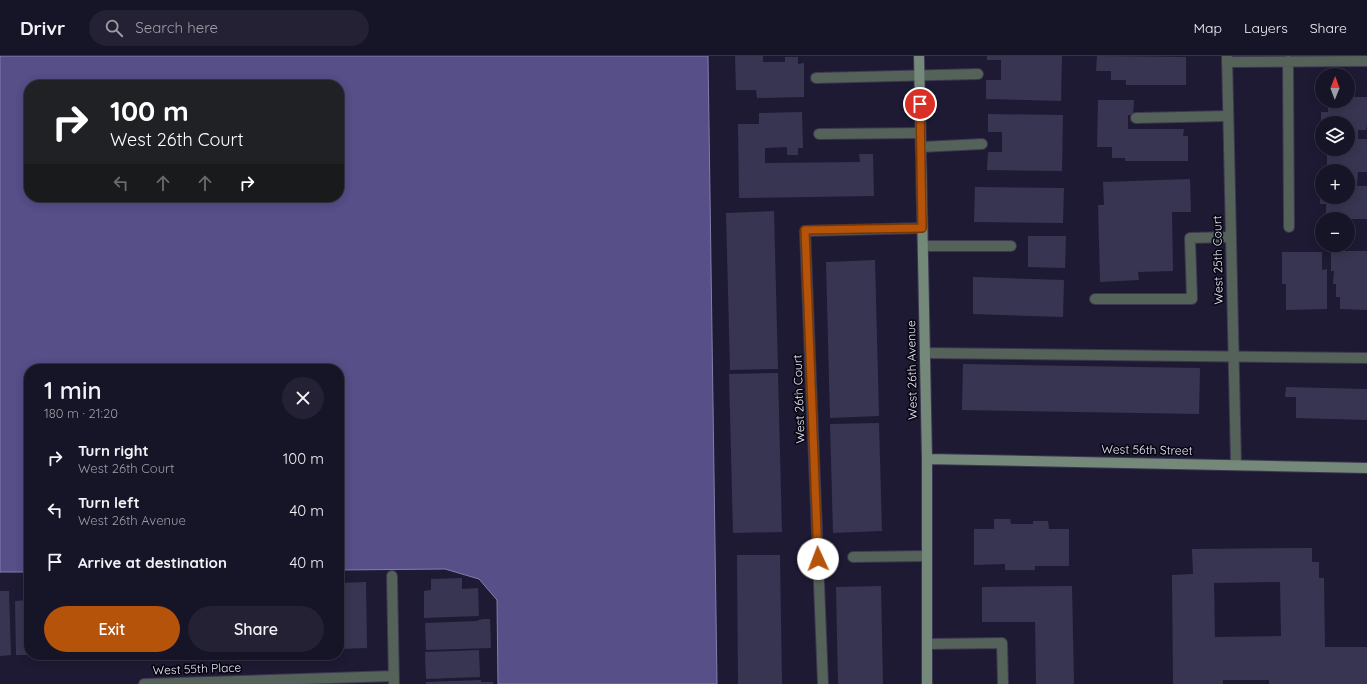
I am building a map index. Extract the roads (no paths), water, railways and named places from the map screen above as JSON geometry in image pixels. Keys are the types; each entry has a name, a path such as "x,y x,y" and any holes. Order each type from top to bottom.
{"street":[{"name":"West 26th Avenue","path":"919,56 927,460 927,684"},
{"path":"1227,59 1367,61"},
{"name":"West 25th Court","path":"1227,59 1236,464"},
{"path":"1288,61 1289,227"},
{"path":"816,78 978,74"},
{"path":"1136,118 1228,116"},
{"path":"819,134 920,133"},
{"path":"921,147 982,144"},
{"name":"West 26th Court","path":"823,684 805,230 922,228"},
{"path":"1095,299 1192,299 1190,238 1231,237"},
{"path":"923,246 1011,246"},
{"path":"925,353 1367,358"},
{"name":"West 56th Street","path":"927,460 1236,464 1367,468"},
{"path":"853,557 927,556"},
{"path":"392,576 394,680"},
{"path":"927,644 1002,643 1003,684"},
{"name":"West 55th Place","path":"144,684 394,680"}]}
